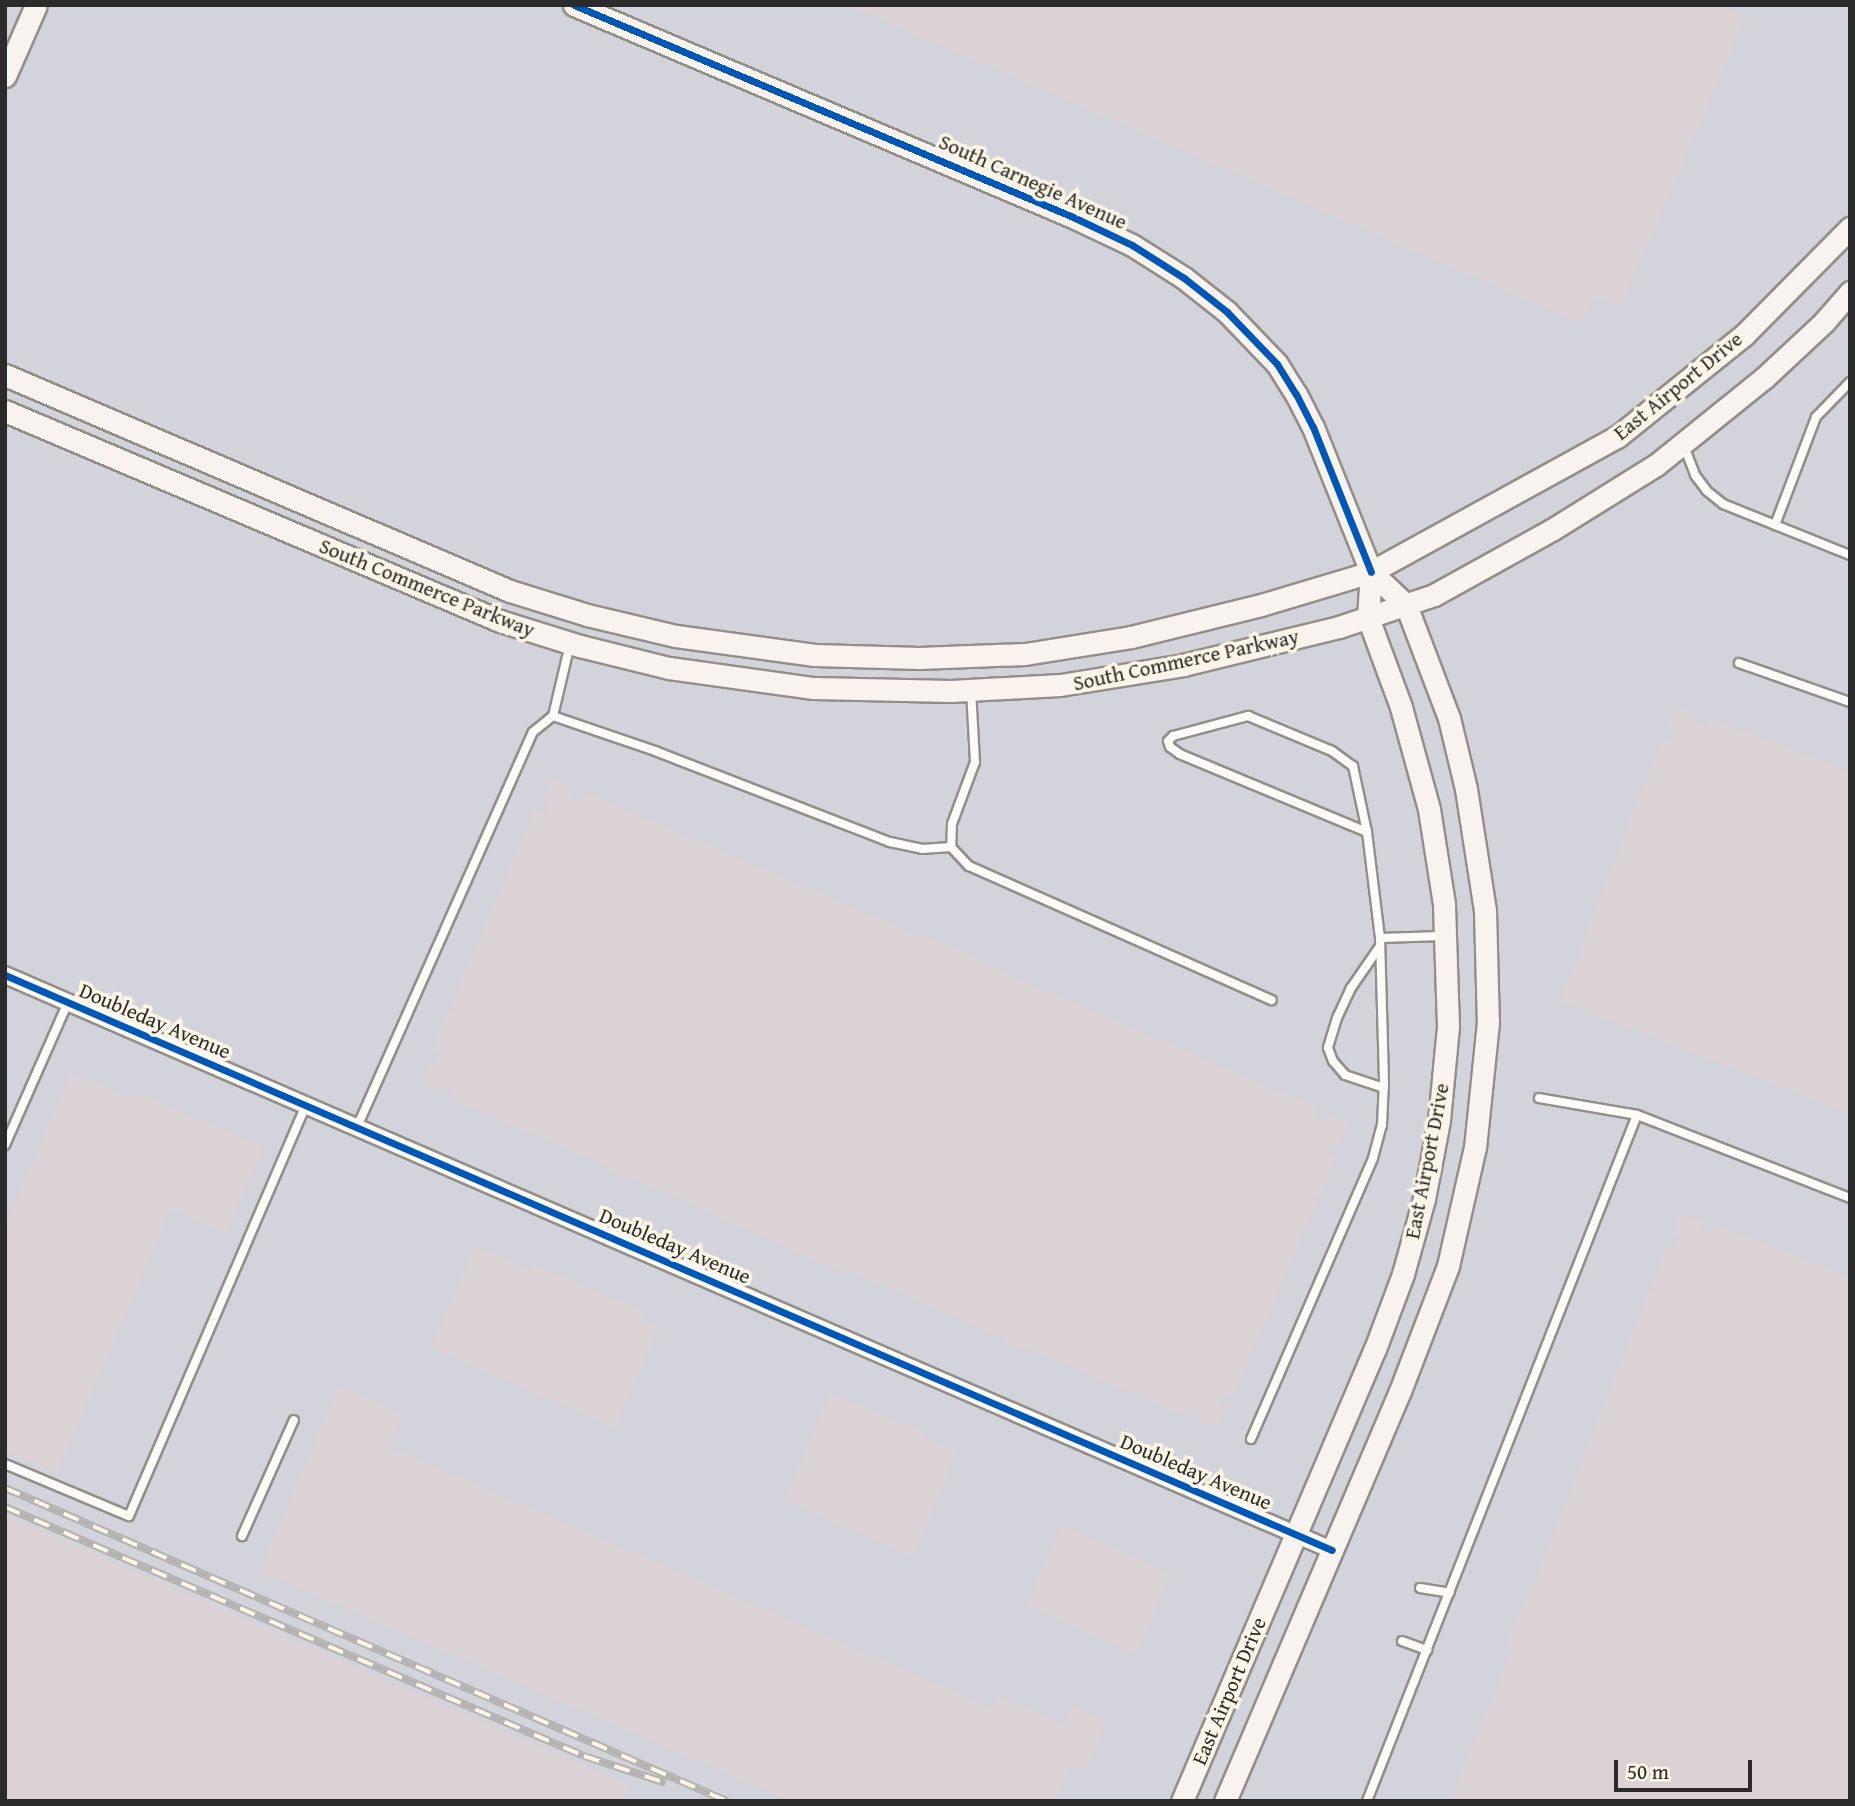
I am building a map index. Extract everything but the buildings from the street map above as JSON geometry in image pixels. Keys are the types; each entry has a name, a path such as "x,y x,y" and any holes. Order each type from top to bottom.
{"main road":[{"path":"5,76 36,5"},
{"name":"South Carnegie Avenue","path":"574,5 1073,217 1132,245 1184,278 1227,312 1269,356 1296,394 1313,427 1371,572"},
{"name":"East Airport Drive","path":"1371,572 1617,438 1744,335 1849,232"},
{"path":"1406,606 1434,595 1553,529 1656,465 1764,378 1824,322 1850,292"},
{"name":"South Commerce Parkway","path":"5,375 510,591 587,615 676,636 815,655 919,658 1025,654 1130,637 1261,606 1371,572"},
{"name":"South Commerce Parkway","path":"5,411 500,621 571,643 669,668 738,680 814,688 971,690 1060,685 1184,665 1406,606"},
{"name":"East Airport Drive","path":"1225,1801 1400,1391 1448,1266 1475,1147 1488,1022 1485,911 1466,789 1449,718 1406,606 1371,572"},
{"name":"East Airport Drive","path":"1182,1801 1375,1349 1403,1274 1424,1199 1439,1120 1448,1026 1444,904 1429,809 1401,707 1368,618 1371,572"}],"street":[{"name":"Doubleday Avenue","path":"5,975 1332,1550"}],"lane":[{"path":"1775,525 1816,417 1850,382"},
{"path":"1682,443 1695,475 1707,491 1723,504 1850,555"},
{"path":"357,1127 533,732 553,716 571,643"},
{"path":"1739,663 1850,702"},
{"path":"971,690 975,762 952,824 951,847 970,866 1272,1000"},
{"path":"553,716 655,751 890,842 922,849 951,847"},
{"path":"1251,1439 1373,1158 1382,1125 1384,1088 1380,942 1367,832 1353,766 1332,751 1248,716 1172,736 1168,741 1170,747 1180,754 1367,832"},
{"path":"1380,942 1446,936"},
{"path":"1380,942 1337,1018 1328,1048 1332,1061 1346,1075 1384,1088"},
{"path":"5,1145 68,1002"},
{"path":"1539,1098 1637,1115 1850,1198"},
{"path":"5,1464 129,1516 306,1105"},
{"path":"1367,1801 1637,1115"},
{"path":"242,1536 294,1420"},
{"path":"1420,1588 1450,1593"},
{"path":"1402,1641 1427,1650"}],"shaded area":[{"path":"5,5 1850,5 1850,1801 5,1801"}],"railway":[{"path":"5,1488 727,1801"},
{"path":"5,1507 584,1756 666,1783"}],"cycle path":[{"path":"574,5 1073,217 1132,245 1184,278 1227,312 1277,364 1313,427 1371,572"},
{"path":"5,975 1332,1550"}]}
